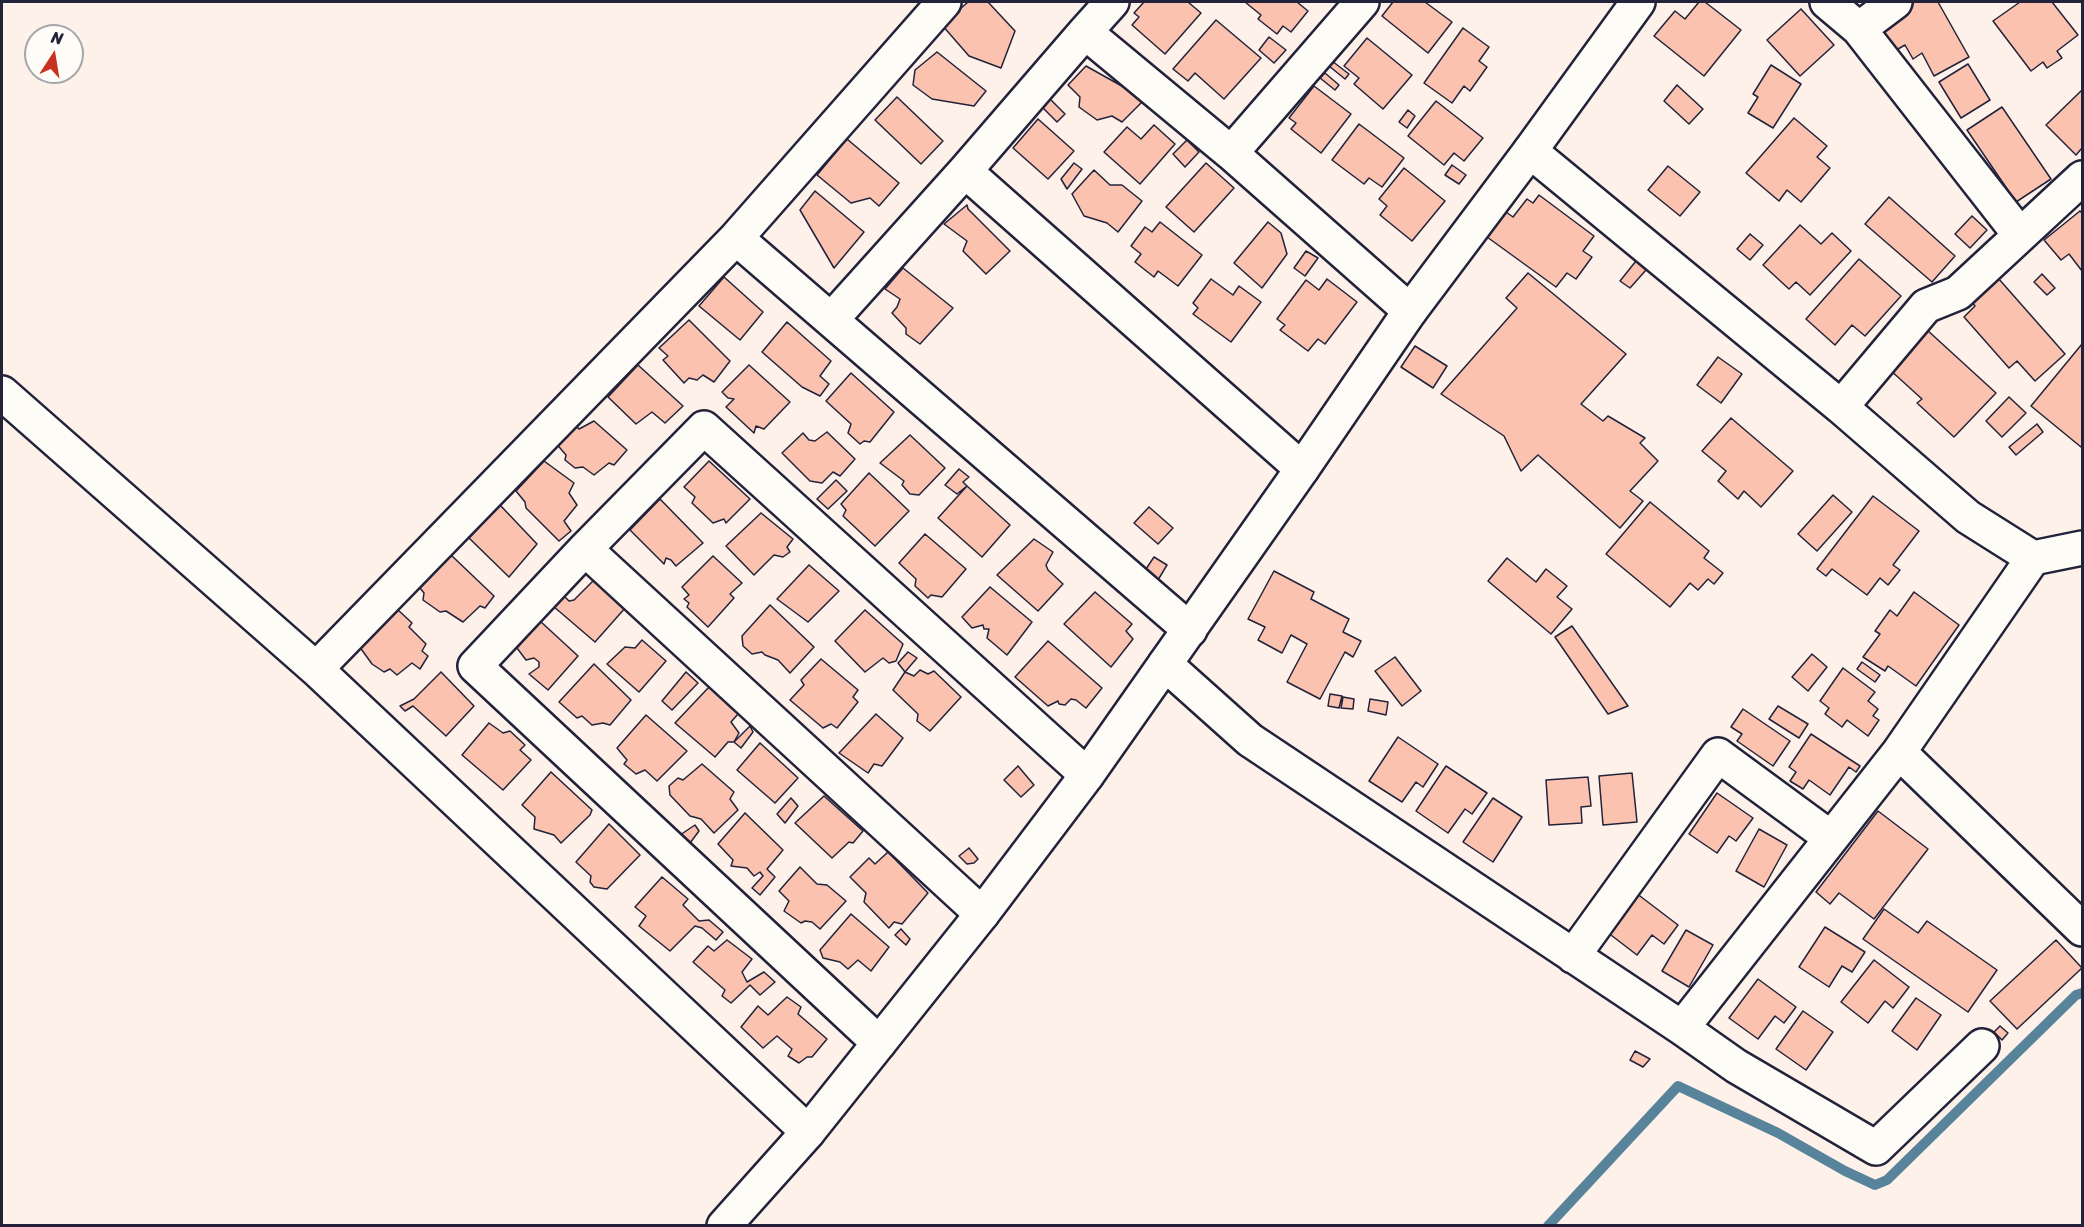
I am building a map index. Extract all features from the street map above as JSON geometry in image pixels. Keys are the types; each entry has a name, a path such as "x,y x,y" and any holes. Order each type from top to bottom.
{"street":[{"path":"316,669 736,238 944,2"},
{"path":"831,320 1112,2"},
{"path":"1231,153 1362,2"},
{"path":"724,1226 808,1132 982,914 1088,775 1302,470 1410,311 1638,2"},
{"path":"1827,2 1859,29 2020,235"},
{"path":"1859,29 1895,2"},
{"path":"1085,32 1231,153 1410,311"},
{"path":"1530,151 1840,407 1968,517 2033,558 2082,548"},
{"path":"965,171 1302,470"},
{"path":"1840,407 1926,306 1958,293 2082,178"},
{"path":"736,238 1190,630"},
{"path":"2,393 316,669 808,1132"},
{"path":"879,1043 475,666 585,549 705,428 1088,775"},
{"path":"585,549 982,914"},
{"path":"1683,1028 1899,752 2033,558"},
{"path":"1165,664 1250,740 1683,1028 1736,1066 1876,1148 1982,1046"},
{"path":"1899,752 2082,929"},
{"path":"1573,956 1718,755 1832,838"}],"building":[{"path":"968,2 988,2 1015,31 1001,68 969,56 942,25"},
{"path":"1144,2 1188,2 1201,13 1165,54 1132,25 1139,17 1134,13"},
{"path":"1245,2 1297,2 1308,11 1291,32 1283,26 1277,34 1258,19 1261,15"},
{"path":"1393,2 1425,2 1452,22 1428,53 1382,16"},
{"path":"1699,2 1705,2 1741,30 1704,76 1654,36 1675,11 1685,19"},
{"path":"1914,2 1938,2 1969,57 1934,76 1922,53 1913,59 1905,45 1891,53 1875,22"},
{"path":"2020,2 2052,2 2078,35 2057,51 2062,58 2047,68 2043,62 2031,71 1993,21"},
{"path":"1801,9 1834,45 1800,76 1767,40"},
{"path":"1216,20 1261,58 1224,99 1195,73 1188,81 1173,69"},
{"path":"1463,28 1489,47 1479,61 1487,67 1470,91 1464,86 1452,103 1424,83"},
{"path":"1269,37 1286,50 1274,63 1259,50"},
{"path":"1367,38 1412,75 1383,109 1354,84 1359,78 1344,66"},
{"path":"937,52 986,91 974,106 932,99 913,85 915,70"},
{"path":"1332,61 1349,74 1345,79 1329,66"},
{"path":"1968,64 1990,100 1961,118 1939,82"},
{"path":"1771,65 1801,84 1773,128 1748,113 1758,97 1753,94"},
{"path":"1086,66 1145,99 1122,122 1112,116 1097,120 1079,107 1080,97 1068,85"},
{"path":"1325,73 1339,85 1335,90 1320,78"},
{"path":"1677,85 1703,109 1689,124 1664,101"},
{"path":"1314,86 1351,114 1321,153 1291,129 1296,123 1289,118"},
{"path":"2082,90 2082,148 2076,155 2046,125"},
{"path":"897,97 943,141 921,164 875,120"},
{"path":"1049,98 1065,114 1057,122 1041,106"},
{"path":"1436,101 1483,138 1464,161 1454,153 1444,165 1408,136"},
{"path":"2002,107 2051,179 2016,202 1967,130"},
{"path":"1408,110 1415,116 1407,128 1399,122"},
{"path":"1794,118 1827,146 1817,157 1830,168 1801,202 1787,190 1779,201 1746,173"},
{"path":"1038,119 1074,151 1048,179 1013,148"},
{"path":"1359,124 1404,158 1382,187 1369,178 1364,184 1332,160"},
{"path":"1154,125 1175,144 1140,184 1104,152 1127,127 1141,139"},
{"path":"847,139 899,183 879,206 870,198 851,203 817,175"},
{"path":"1187,140 1199,152 1185,167 1173,154"},
{"path":"1074,163 1082,169 1067,189 1061,179"},
{"path":"1206,163 1234,188 1194,232 1166,207"},
{"path":"1452,165 1466,175 1459,184 1445,175"},
{"path":"1668,166 1700,192 1680,216 1648,190"},
{"path":"1404,168 1445,201 1412,241 1380,215 1387,206 1379,199"},
{"path":"1094,170 1110,185 1122,185 1142,201 1118,232 1107,223 1084,216 1072,194"},
{"path":"815,191 864,232 834,268 800,210"},
{"path":"1539,195 1594,236 1583,251 1592,257 1576,279 1567,273 1556,287 1487,237 1506,212 1513,217 1527,199 1533,203"},
{"path":"1889,197 1955,256 1932,282 1865,224"},
{"path":"967,205 968,209 1010,251 986,274 963,251 967,241 944,224"},
{"path":"2080,211 2082,213 2082,271 2069,254 2061,260 2044,240"},
{"path":"1972,216 1987,230 1970,248 1955,234"},
{"path":"1160,222 1202,255 1178,286 1158,271 1154,277 1135,262 1141,254 1131,246 1145,227 1152,232"},
{"path":"1268,222 1281,233 1287,254 1262,288 1234,263"},
{"path":"1800,225 1821,244 1832,233 1851,251 1810,295 1796,282 1789,289 1763,265"},
{"path":"1750,234 1763,245 1750,260 1737,249"},
{"path":"1306,251 1318,258 1305,276 1294,268"},
{"path":"1859,259 1901,296 1865,336 1852,325 1835,345 1806,319"},
{"path":"1636,261 1646,270 1630,288 1620,281"},
{"path":"903,268 953,308 920,344 906,334 906,328 892,313 900,299 885,289"},
{"path":"1528,273 1626,354 1581,404 1603,421 1608,416 1645,438 1640,443 1658,461 1630,491 1643,501 1620,528 1538,455 1521,471 1504,436 1441,394 1517,308 1506,298"},
{"path":"2042,274 2055,288 2047,295 2034,282"},
{"path":"724,277 763,312 740,340 699,306"},
{"path":"1998,278 2065,354 2035,381 2017,361 2009,368 1964,317 1975,306 1971,301"},
{"path":"1211,279 1233,295 1239,286 1261,302 1231,342 1193,314 1198,308 1193,303"},
{"path":"1327,279 1357,302 1325,344 1318,339 1308,351 1280,330 1285,325 1277,319 1306,280 1319,290"},
{"path":"689,320 730,361 714,382 703,375 697,380 689,378 684,383 663,360 668,356 659,348"},
{"path":"787,322 831,361 820,376 829,384 820,396 802,387 762,352"},
{"path":"1926,329 1996,393 1954,437 1917,403 1922,399 1889,369"},
{"path":"2082,344 2082,445 2081,447 2031,406"},
{"path":"1415,346 1447,366 1433,388 1401,367"},
{"path":"1718,357 1742,374 1721,403 1697,385"},
{"path":"638,365 683,406 665,423 652,412 636,424 608,397"},
{"path":"749,365 790,402 764,429 756,426 754,433 726,407 734,399 728,398 722,392"},
{"path":"851,373 894,412 870,442 864,441 860,444 848,433 851,424 826,401"},
{"path":"2009,397 2026,413 2002,437 1986,421"},
{"path":"1731,418 1793,471 1761,507 1744,491 1738,499 1718,481 1726,471 1702,451"},
{"path":"594,421 627,450 614,465 609,463 594,475 583,467 575,468 565,460 566,455 554,441 573,423 579,429"},
{"path":"2037,424 2043,432 2016,455 2009,447"},
{"path":"827,432 855,459 840,476 833,472 822,483 810,481 782,453 803,433 809,440 815,441"},
{"path":"910,435 945,468 919,495 910,494 902,485 904,481 880,463"},
{"path":"544,461 574,483 569,493 577,505 564,521 571,531 559,541 526,508 525,502 516,491"},
{"path":"709,461 750,499 726,523 724,519 713,523 692,503 695,497 684,487"},
{"path":"959,469 969,477 963,482 967,486 957,494 945,485"},
{"path":"869,473 909,511 875,546 843,516 846,510 841,504"},
{"path":"836,480 847,491 828,509 817,499"},
{"path":"967,486 1010,525 982,557 938,518"},
{"path":"1833,495 1852,512 1817,551 1798,534"},
{"path":"1873,496 1919,531 1893,565 1900,570 1888,585 1880,578 1867,595 1832,569 1826,576 1817,569"},
{"path":"660,499 703,543 676,566 666,558 664,564 630,530"},
{"path":"1650,502 1709,551 1704,558 1723,573 1714,584 1708,579 1698,590 1690,583 1670,607 1606,554"},
{"path":"500,505 537,544 509,577 469,538"},
{"path":"1149,507 1173,528 1158,544 1134,523"},
{"path":"761,513 793,539 787,547 790,552 783,557 774,555 754,575 726,546"},
{"path":"925,534 966,569 942,597 931,595 928,598 915,586 916,579 899,563"},
{"path":"1034,539 1053,552 1046,565 1048,570 1063,584 1038,611 997,575"},
{"path":"451,555 494,596 485,608 480,606 463,622 446,611 440,612 423,600 424,593 420,588"},
{"path":"713,556 742,583 730,594 734,598 708,627 687,607 689,603 684,599 689,595 682,587"},
{"path":"1154,557 1167,565 1158,580 1144,572"},
{"path":"1507,558 1536,582 1546,569 1567,586 1557,597 1572,609 1551,634 1488,581"},
{"path":"809,565 839,591 808,622 777,599"},
{"path":"1274,571 1314,592 1311,599 1349,619 1343,632 1361,641 1353,657 1345,652 1320,699 1287,682 1307,644 1291,635 1282,653 1258,640 1265,627 1248,619"},
{"path":"595,579 626,607 595,642 553,606 564,596 569,601 574,600"},
{"path":"990,587 1032,622 1007,655 987,638 989,629 984,629 983,625 972,628 962,617"},
{"path":"1095,592 1132,624 1126,631 1133,639 1111,667 1064,624"},
{"path":"1914,592 1959,625 1916,686 1888,666 1885,671 1863,657 1880,634 1875,631 1890,610 1897,616"},
{"path":"770,605 814,647 790,673 778,660 762,652 752,654 743,646 742,636"},
{"path":"397,609 412,623 409,627 426,644 422,651 428,656 420,669 412,663 397,675 390,669 384,672 372,664 359,646"},
{"path":"865,610 903,644 896,661 889,663 883,658 865,672 835,641"},
{"path":"540,621 578,656 548,690 529,674 539,667 539,662 534,658 526,660 517,648"},
{"path":"1572,626 1628,706 1608,714 1555,637"},
{"path":"642,640 666,661 639,692 607,664 625,647 635,648"},
{"path":"1048,641 1102,688 1086,708 1071,699 1065,705 1059,704 1058,701 1048,706 1015,677"},
{"path":"908,652 917,658 905,672 898,663"},
{"path":"1812,654 1827,667 1808,691 1792,677"},
{"path":"1395,657 1421,691 1402,706 1375,671"},
{"path":"821,659 858,690 853,697 858,702 837,728 831,724 823,728 790,700 804,685 801,680"},
{"path":"1862,662 1880,675 1875,682 1857,669"},
{"path":"594,664 631,700 610,725 603,723 592,725 582,716 577,718 559,702"},
{"path":"1843,668 1875,692 1868,701 1878,709 1873,716 1879,720 1868,736 1847,720 1842,727 1825,714 1829,708 1820,701"},
{"path":"920,670 928,674 934,671 961,697 930,731 917,721 918,714 893,690 905,672 914,676"},
{"path":"441,672 474,706 446,736 413,706 405,711 400,706 414,699"},
{"path":"686,672 698,683 672,710 662,701"},
{"path":"709,687 738,714 731,722 739,733 734,742 728,742 715,757 675,723"},
{"path":"1330,694 1342,696 1339,708 1328,706"},
{"path":"1343,697 1354,699 1353,709 1341,708"},
{"path":"1370,699 1388,702 1386,715 1368,711"},
{"path":"1778,706 1808,724 1799,738 1769,719"},
{"path":"1743,709 1790,741 1773,766 1737,741 1742,734 1731,727"},
{"path":"876,714 903,738 882,766 874,764 868,773 839,753"},
{"path":"646,715 687,751 657,781 645,770 636,774 624,764 627,760 617,748"},
{"path":"489,723 503,733 510,731 525,745 520,750 531,760 503,790 462,755"},
{"path":"750,726 753,732 741,748 734,742"},
{"path":"1811,734 1860,766 1856,772 1849,767 1830,795 1809,780 1803,789 1790,781 1796,772 1789,767"},
{"path":"1398,737 1438,764 1423,787 1416,782 1402,802 1369,781"},
{"path":"760,743 798,778 775,803 737,770"},
{"path":"702,764 734,792 730,799 738,810 714,833 701,819 690,816 670,795 669,786 678,778 683,780"},
{"path":"1018,766 1034,785 1021,797 1004,780"},
{"path":"1446,766 1487,793 1472,814 1465,809 1448,833 1416,811"},
{"path":"551,772 592,810 590,815 561,843 554,835 534,829 535,817 522,805"},
{"path":"1632,773 1637,822 1603,825 1599,776"},
{"path":"1588,777 1591,806 1581,807 1582,823 1549,825 1546,780"},
{"path":"1717,793 1753,818 1736,841 1729,836 1717,853 1689,834"},
{"path":"824,796 863,831 853,843 849,842 832,858 795,823"},
{"path":"791,798 798,806 785,823 777,814"},
{"path":"1493,798 1522,817 1493,862 1463,842"},
{"path":"1878,811 1928,849 1874,919 1839,893 1830,904 1816,892"},
{"path":"745,813 783,850 767,869 775,877 760,895 752,888 763,876 760,872 754,876 747,868 731,866 733,860 718,844"},
{"path":"609,824 640,855 607,889 594,887 590,882 591,876 576,862"},
{"path":"695,825 699,831 690,843 680,835"},
{"path":"1759,829 1787,845 1764,887 1736,871"},
{"path":"969,848 978,859 974,863 967,864 959,856"},
{"path":"888,852 928,893 902,924 894,922 889,928 864,902 866,893 850,877 869,858 875,864"},
{"path":"800,867 817,884 827,885 846,901 820,929 812,922 801,923 784,911 789,901 779,891"},
{"path":"662,877 688,899 683,905 699,921 709,920 723,932 716,940 702,928 695,926 670,951 639,926 646,916 635,907"},
{"path":"1636,893 1678,925 1664,944 1652,935 1637,955 1607,932"},
{"path":"1884,909 1918,933 1927,921 1997,970 1968,1012 1863,939"},
{"path":"851,914 889,947 871,971 858,960 848,969 840,962 823,958 820,950"},
{"path":"1825,927 1865,952 1852,972 1842,966 1829,987 1799,967"},
{"path":"901,929 910,939 906,945 895,935"},
{"path":"1686,930 1713,945 1689,987 1662,971"},
{"path":"727,940 752,959 742,972 747,982 764,972 775,982 760,995 750,985 731,1003 722,996 725,990 693,962 708,946 714,951"},
{"path":"2056,940 2082,968 2017,1029 1990,1001"},
{"path":"1874,960 1909,987 1893,1008 1885,1001 1868,1023 1841,1002"},
{"path":"1758,979 1796,1007 1784,1023 1775,1016 1758,1039 1729,1018"},
{"path":"787,997 801,1007 798,1014 827,1039 812,1057 807,1057 799,1063 788,1056 792,1049 777,1036 763,1048 741,1027 758,1006 768,1015"},
{"path":"1916,998 1941,1015 1917,1050 1892,1031"},
{"path":"1803,1011 1833,1032 1806,1070 1776,1049"},
{"path":"2000,1026 2008,1033 2002,1040 1994,1032"},
{"path":"1635,1051 1650,1059 1643,1067 1630,1060"}],"waterway":[{"path":"1548,1226 1678,1086 1778,1133 1845,1171 1875,1185 1887,1180 2076,995 2082,993"}]}
